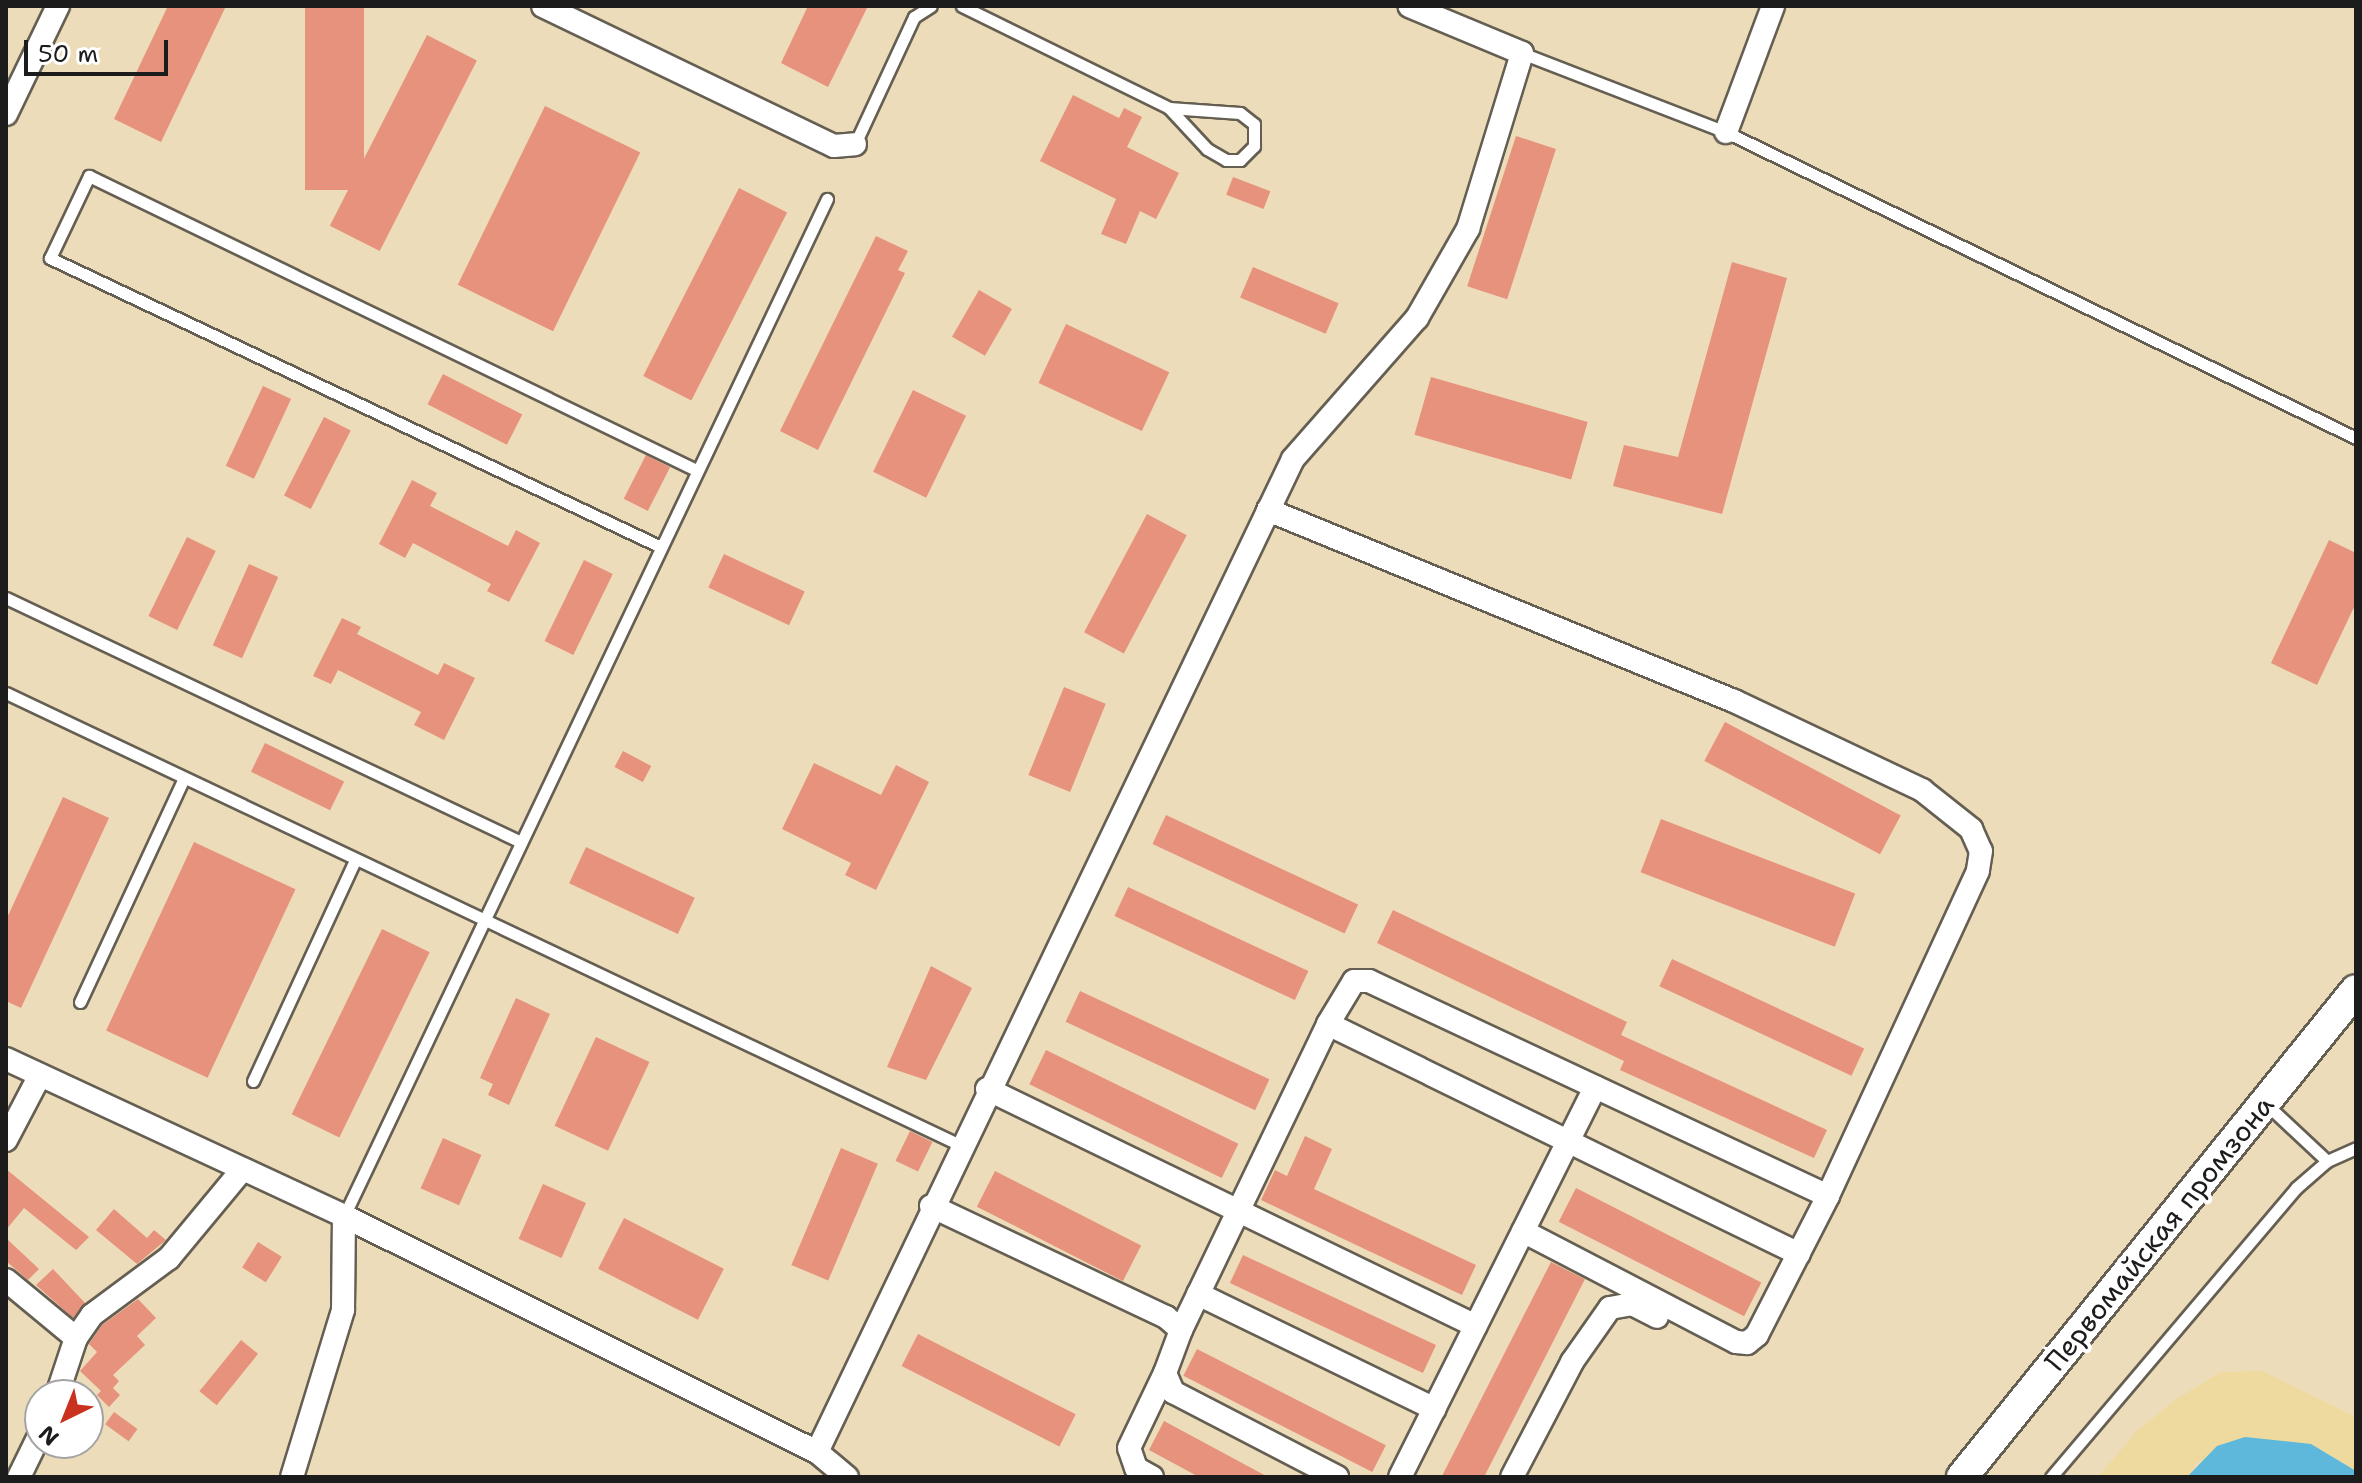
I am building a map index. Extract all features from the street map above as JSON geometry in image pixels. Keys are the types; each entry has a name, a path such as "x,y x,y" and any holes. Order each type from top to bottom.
{"main road":[{"name":"Первомайская промзона","path":"1962,1477 2264,1103 2354,1001"}],"street":[{"path":"6,114 58,6"},
{"path":"543,6 834,146 855,144"},
{"path":"817,1452 960,1145 1293,459 1316,428 1378,367 1417,318 1468,229 1515,87 1522,53 1409,6"},
{"path":"1726,132 1773,6"},
{"path":"1268,510 1734,701 1922,790 1971,829 1981,851 1978,871 1828,1196 1770,1314 1747,1343 1736,1342 1523,1231"},
{"path":"1152,1477 1136,1468 1129,1448 1165,1373 1181,1330 1328,1024 1344,991 1354,981 1369,981 1828,1196"},
{"path":"1328,1024 1799,1254"},
{"path":"6,1059 344,1216 817,1452 847,1477"},
{"path":"6,1140 40,1075"},
{"path":"1400,1477 1595,1087"},
{"path":"987,1089 1476,1326"},
{"path":"62,1379 76,1338 92,1315 169,1258 242,1170"},
{"path":"931,1206 1152,1308 1181,1330"},
{"path":"292,1477 343,1310 344,1216"},
{"path":"6,1280 76,1338"},
{"path":"1198,1294 1435,1409"},
{"path":"1512,1477 1572,1362 1610,1308 1632,1304 1697,1338"},
{"path":"1165,1373 1173,1392 1337,1477"},
{"path":"19,1477 28,1459"}],"lane":[{"path":"855,144 914,17 931,6"},
{"path":"962,6 1169,108 1207,149 1226,160 1240,160 1254,146 1254,124 1240,113 1169,108"},
{"path":"1522,53 1726,132 2356,438"},
{"path":"661,547 50,258 89,176 696,470"},
{"path":"344,1216 519,841 827,199"},
{"path":"6,598 519,841"},
{"path":"6,693 960,1145"},
{"path":"80,1002 184,778"},
{"path":"253,1081 355,860"},
{"path":"2264,1103 2327,1161"},
{"path":"2051,1477 2193,1306 2327,1161 2356,1148"}],"sand":[{"path":"2262,1371 2356,1417 2356,1471 2311,1444 2197,1462 2187,1477 2098,1477 2137,1431 2178,1398 2221,1372"}],"water":[{"path":"2245,1437 2311,1444 2356,1471 2356,1477 2187,1477 2217,1446"}],"building":[{"path":"168,6 226,6 161,142 114,119"},
{"path":"305,6 364,6 364,190 305,190"},
{"path":"808,6 868,6 828,87 781,63"},
{"path":"427,35 477,60 380,251 330,226"},
{"path":"1073,95 1119,118 1124,108 1142,117 1127,147 1179,173 1156,219 1140,211 1126,244 1101,234 1116,199 1040,161"},
{"path":"545,106 640,152 553,331 458,285"},
{"path":"1516,136 1556,149 1507,299 1467,286"},
{"path":"1233,177 1270,191 1264,209 1226,195"},
{"path":"739,188 787,213 691,401 643,376"},
{"path":"876,236 908,251 898,270 905,273 818,450 780,431"},
{"path":"1732,262 1787,278 1722,514 1613,486 1624,445 1678,457"},
{"path":"1253,267 1339,303 1326,334 1240,297"},
{"path":"979,290 1012,309 985,356 952,337"},
{"path":"1066,324 1169,372 1142,431 1039,383"},
{"path":"443,374 522,414 507,445 428,404"},
{"path":"1431,377 1588,422 1571,480 1414,435"},
{"path":"263,386 291,399 254,479 226,466"},
{"path":"913,390 966,416 926,498 873,472"},
{"path":"324,417 351,431 311,509 284,495"},
{"path":"646,455 670,467 648,511 624,499"},
{"path":"412,480 437,493 430,506 508,546 516,530 540,543 509,602 487,591 491,584 413,543 405,558 379,544"},
{"path":"1147,514 1187,535 1124,653 1084,632"},
{"path":"187,537 216,551 177,630 148,616"},
{"path":"2329,540 2356,553 2356,603 2317,685 2271,663"},
{"path":"724,554 805,592 789,625 708,588"},
{"path":"584,560 613,574 573,655 545,641"},
{"path":"249,564 278,577 242,658 213,645"},
{"path":"342,618 361,627 357,634 438,675 444,663 475,678 444,740 414,725 421,712 338,670 331,684 313,676"},
{"path":"1064,687 1106,704 1070,792 1028,775"},
{"path":"1725,722 1901,815 1880,854 1704,761"},
{"path":"265,743 344,782 330,810 251,772"},
{"path":"623,751 651,766 643,782 615,767"},
{"path":"814,763 881,795 896,765 929,782 876,890 845,875 851,863 782,829"},
{"path":"63,797 109,818 21,1008 6,1001 6,920"},
{"path":"1166,815 1358,905 1345,934 1152,844"},
{"path":"1661,819 1855,894 1835,947 1641,872"},
{"path":"194,842 296,889 208,1078 106,1031"},
{"path":"586,847 695,898 678,934 569,883"},
{"path":"1128,887 1308,971 1295,1000 1114,916"},
{"path":"1393,910 1627,1022 1621,1035 1827,1130 1814,1158 1620,1070 1624,1061 1377,943"},
{"path":"382,929 430,952 339,1137 292,1114"},
{"path":"1672,959 1864,1049 1851,1076 1659,986"},
{"path":"931,966 972,988 926,1080 887,1067"},
{"path":"1080,991 1269,1079 1255,1110 1066,1022"},
{"path":"516,998 550,1014 509,1105 488,1095 493,1084 480,1078"},
{"path":"596,1037 649,1062 608,1151 555,1126"},
{"path":"1046,1050 1238,1144 1222,1178 1029,1084"},
{"path":"910,1131 932,1142 918,1172 896,1161"},
{"path":"1305,1136 1332,1149 1314,1189 1476,1265 1462,1295 1261,1200 1275,1170 1287,1176"},
{"path":"443,1138 481,1155 459,1205 421,1188"},
{"path":"841,1148 878,1164 828,1281 791,1265"},
{"path":"6,1169 89,1237 76,1250 24,1208 6,1230"},
{"path":"995,1171 1141,1245 1123,1281 977,1207"},
{"path":"543,1184 586,1203 562,1258 519,1239"},
{"path":"1576,1188 1761,1282 1744,1316 1559,1222"},
{"path":"114,1209 147,1238 154,1230 166,1240 137,1264 96,1230"},
{"path":"624,1218 724,1269 698,1320 598,1269"},
{"path":"6,1238 39,1269 28,1280 6,1261"},
{"path":"258,1242 282,1257 266,1282 242,1267"},
{"path":"1243,1255 1436,1345 1423,1373 1230,1283"},
{"path":"1551,1262 1585,1279 1484,1477 1442,1477"},
{"path":"53,1269 85,1303 73,1318 36,1285"},
{"path":"138,1299 156,1318 137,1336 145,1345 113,1375 119,1381 113,1388 120,1395 109,1407 104,1402 104,1379 88,1379 80,1371 97,1352 89,1344 102,1325"},
{"path":"918,1334 1076,1414 1059,1446 902,1366"},
{"path":"241,1340 258,1354 217,1405 199,1391"},
{"path":"1197,1349 1386,1445 1372,1472 1183,1376"},
{"path":"114,1412 137,1429 129,1441 105,1424"},
{"path":"1164,1421 1268,1477 1199,1477 1149,1450"}]}
